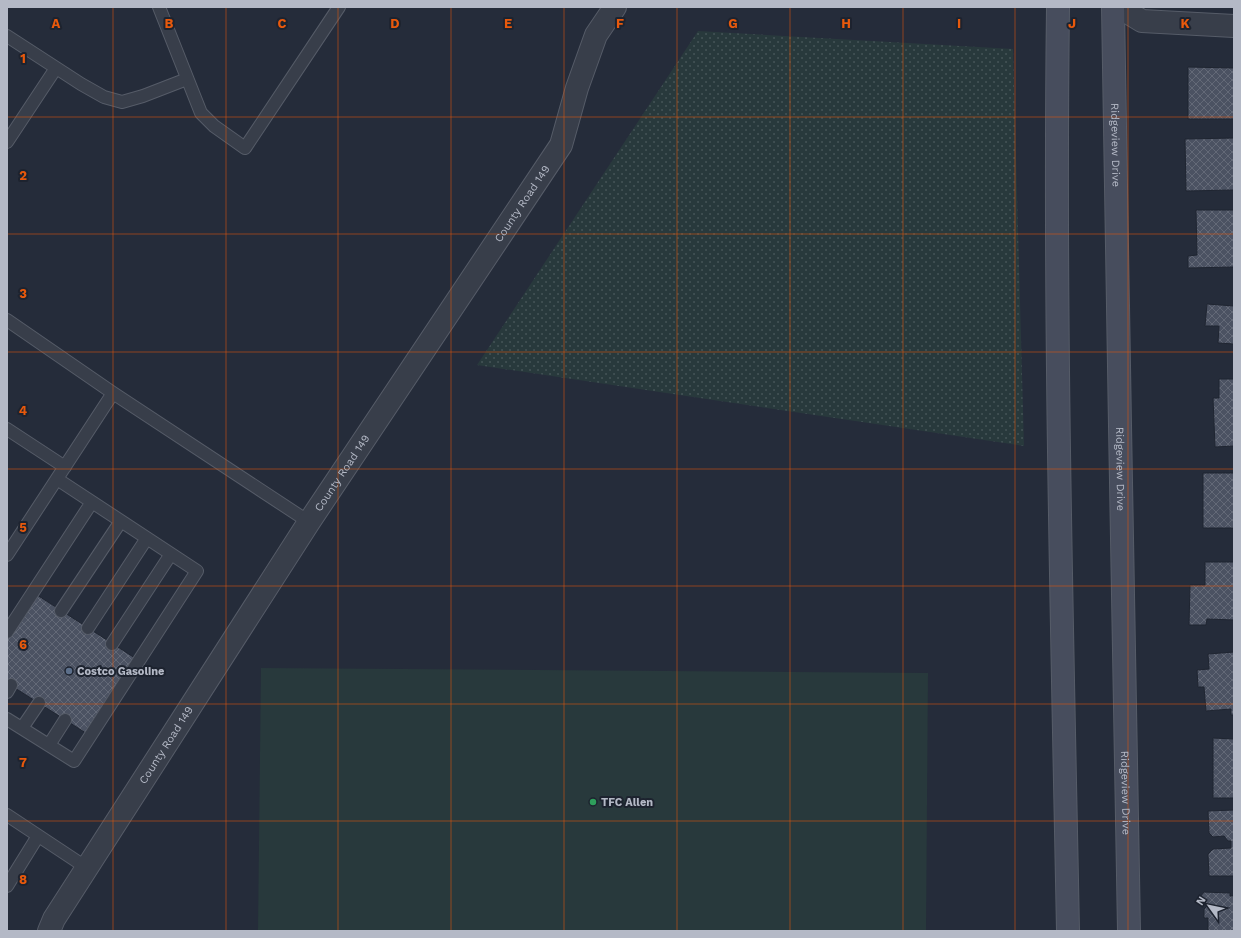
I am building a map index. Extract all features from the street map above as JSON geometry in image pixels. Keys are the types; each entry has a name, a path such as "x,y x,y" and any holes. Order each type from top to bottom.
{"main road":[{"path":"1058,7 1056,147 1068,931"},
{"name":"Ridgeview Drive","path":"1113,7 1118,228 1124,742 1129,931"}],"street":[{"name":"County Road 149","path":"49,931 54,919 309,522 561,145 577,88 596,35 615,7"},
{"path":"1119,7 1142,21 1234,26"}],"lane":[{"path":"159,7 201,113 214,126 245,148 339,7"},
{"path":"7,36 81,84 104,97 122,102 143,96 187,79"},
{"path":"7,142 56,68"},
{"path":"7,320 113,393 309,522"},
{"path":"7,555 113,393"},
{"path":"7,429 65,467"},
{"path":"7,719 74,761 198,570 57,479"},
{"path":"7,632 92,502"},
{"path":"61,611 121,521"},
{"path":"88,628 147,538"},
{"path":"112,644 172,554"},
{"path":"22,728 39,703"},
{"path":"49,745 65,720"},
{"path":"7,815 87,868"},
{"path":"7,886 38,836"}],"shaded area":[{"path":"698,31 1013,49 1024,446 477,365"},
{"name":"TFC Allen","path":"261,668 928,673 926,931 258,931"}],"building":[{"path":"1188,67 1234,68 1234,119 1188,119"},
{"path":"1234,138 1234,190 1186,191 1185,139"},
{"path":"1196,210 1234,210 1234,267 1188,268 1188,256 1197,255"},
{"path":"1207,304 1234,306 1234,344 1218,343 1219,326 1205,326"},
{"path":"1219,379 1234,379 1234,446 1215,447 1213,398 1219,398"},
{"path":"1203,473 1234,473 1234,528 1203,528"},
{"path":"1205,562 1234,562 1234,620 1207,619 1206,625 1189,625 1190,585 1205,585"},
{"name":"Costco Gasoline","path":"34,593 138,660 89,735 7,683 7,635"},
{"path":"1234,652 1234,715 1231,715 1231,709 1206,711 1204,687 1198,687 1197,670 1209,669 1208,654"},
{"path":"1213,738 1234,739 1234,798 1213,798"},
{"path":"1234,810 1234,876 1209,876 1208,854 1213,849 1231,848 1231,841 1228,841 1224,836 1213,837 1209,833 1208,811"},
{"path":"1204,892 1230,893 1230,896 1234,896 1234,931 1208,931 1208,918 1204,918 1204,909 1207,906 1200,902 1200,897"}],"place":[{"name":"Costco Gasoline","path":"69,671"},
{"name":"TFC Allen","path":"593,802"}]}
